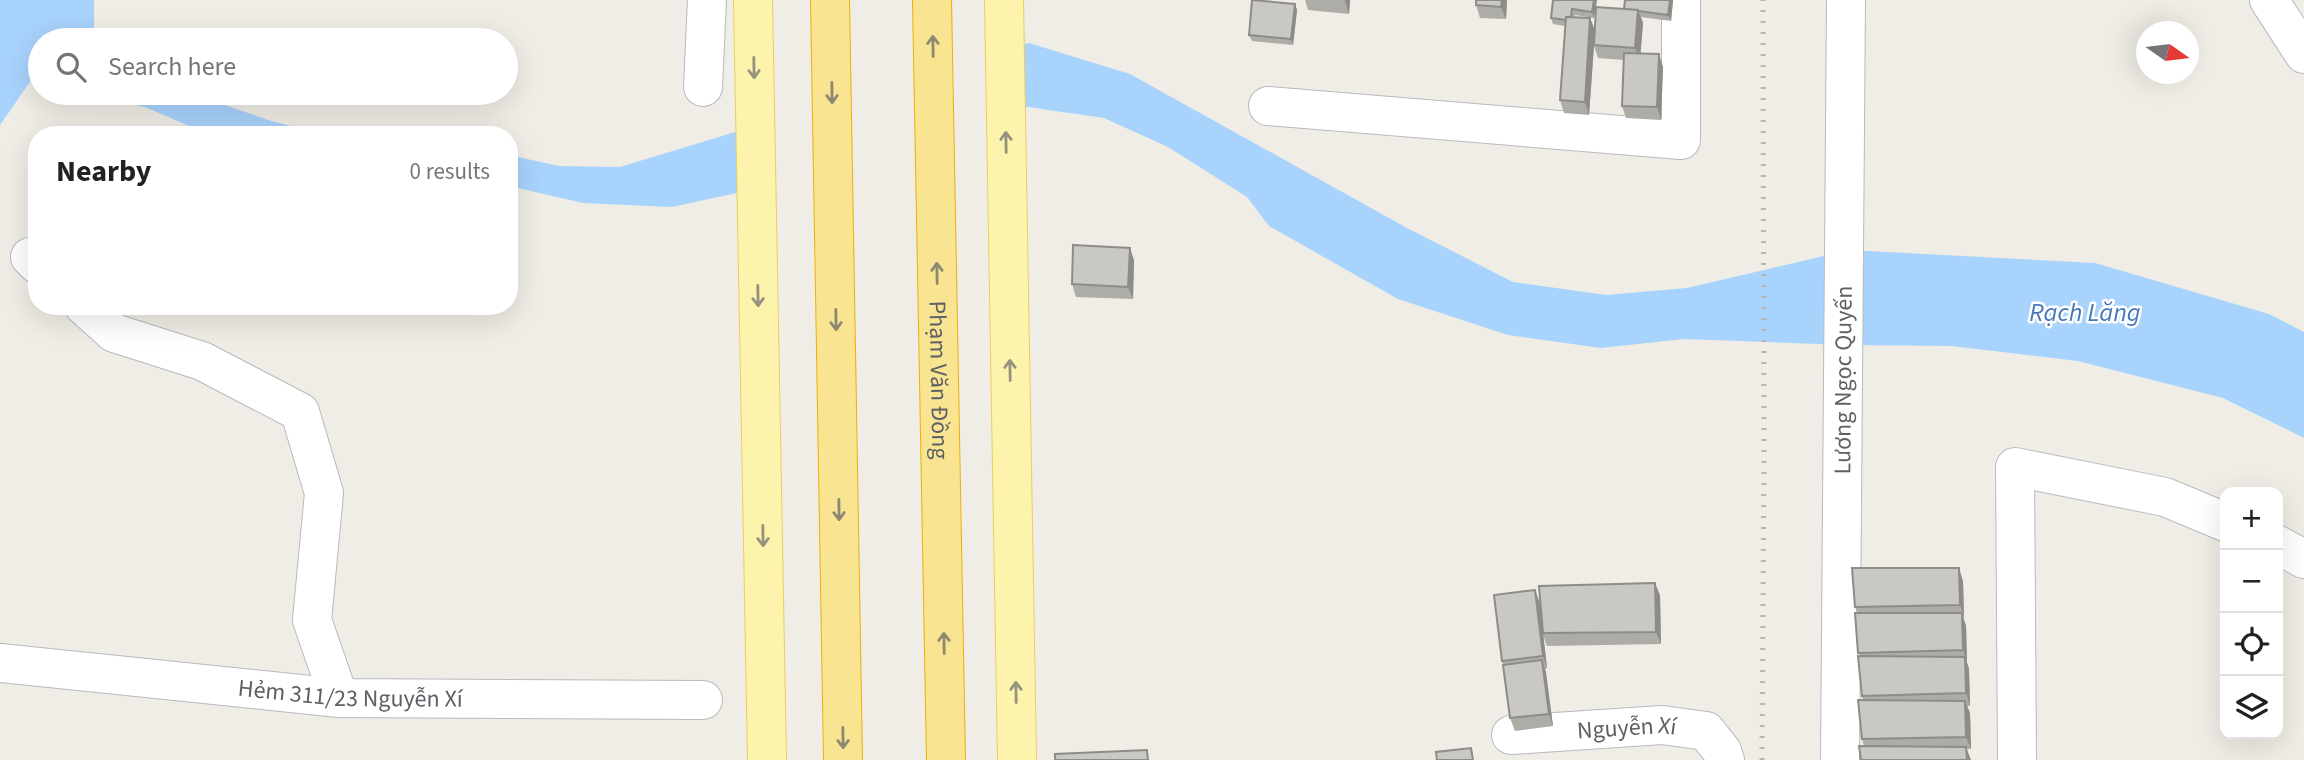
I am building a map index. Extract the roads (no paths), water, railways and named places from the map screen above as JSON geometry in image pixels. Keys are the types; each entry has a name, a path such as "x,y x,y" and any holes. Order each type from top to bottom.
{"highway":[{"path":"830,0 843,760"},
{"name":"Phạm Văn Đồng","path":"932,0 946,760"}],"main road":[{"path":"753,0 767,760"},
{"path":"1004,0 1017,760"}],"street":[{"path":"703,86 707,0"},
{"path":"1268,106 1681,140 1681,0"},
{"name":"Lương Ngọc Quyến","path":"1840,760 1846,0"},
{"path":"2269,0 2304,54"},
{"path":"94,315 114,333 202,360 300,412 324,493 312,620 339,698"},
{"path":"2017,760 2015,467 2165,497 2220,520"},
{"path":"2283,548 2304,559"},
{"name":"Hẻm 311/23 Nguyễn Xí","path":"0,663 339,698 703,700"},
{"name":"Nguyễn Xí","path":"1511,735 1662,724 1706,730 1723,751 1725,760"}],"water":[{"path":"0,0 94,0 94,28 28,28 28,85 0,125"},
{"name":"Rạch Lăng","path":"1029,43 1130,74 1407,228 1513,282 1606,295 1687,288 1849,250 2095,263 2269,314 2304,332 2304,438 2223,398 2078,361 1951,346 1684,339 1601,348 1508,335 1398,299 1269,226 1247,197 1168,147 1104,118 1028,107 737,193 672,207 583,203 518,188 518,157 559,166 620,167"},
{"path":"135,105 225,105 291,126 189,126"}],"railway":[{"path":"1762,760 1763,0"}]}
